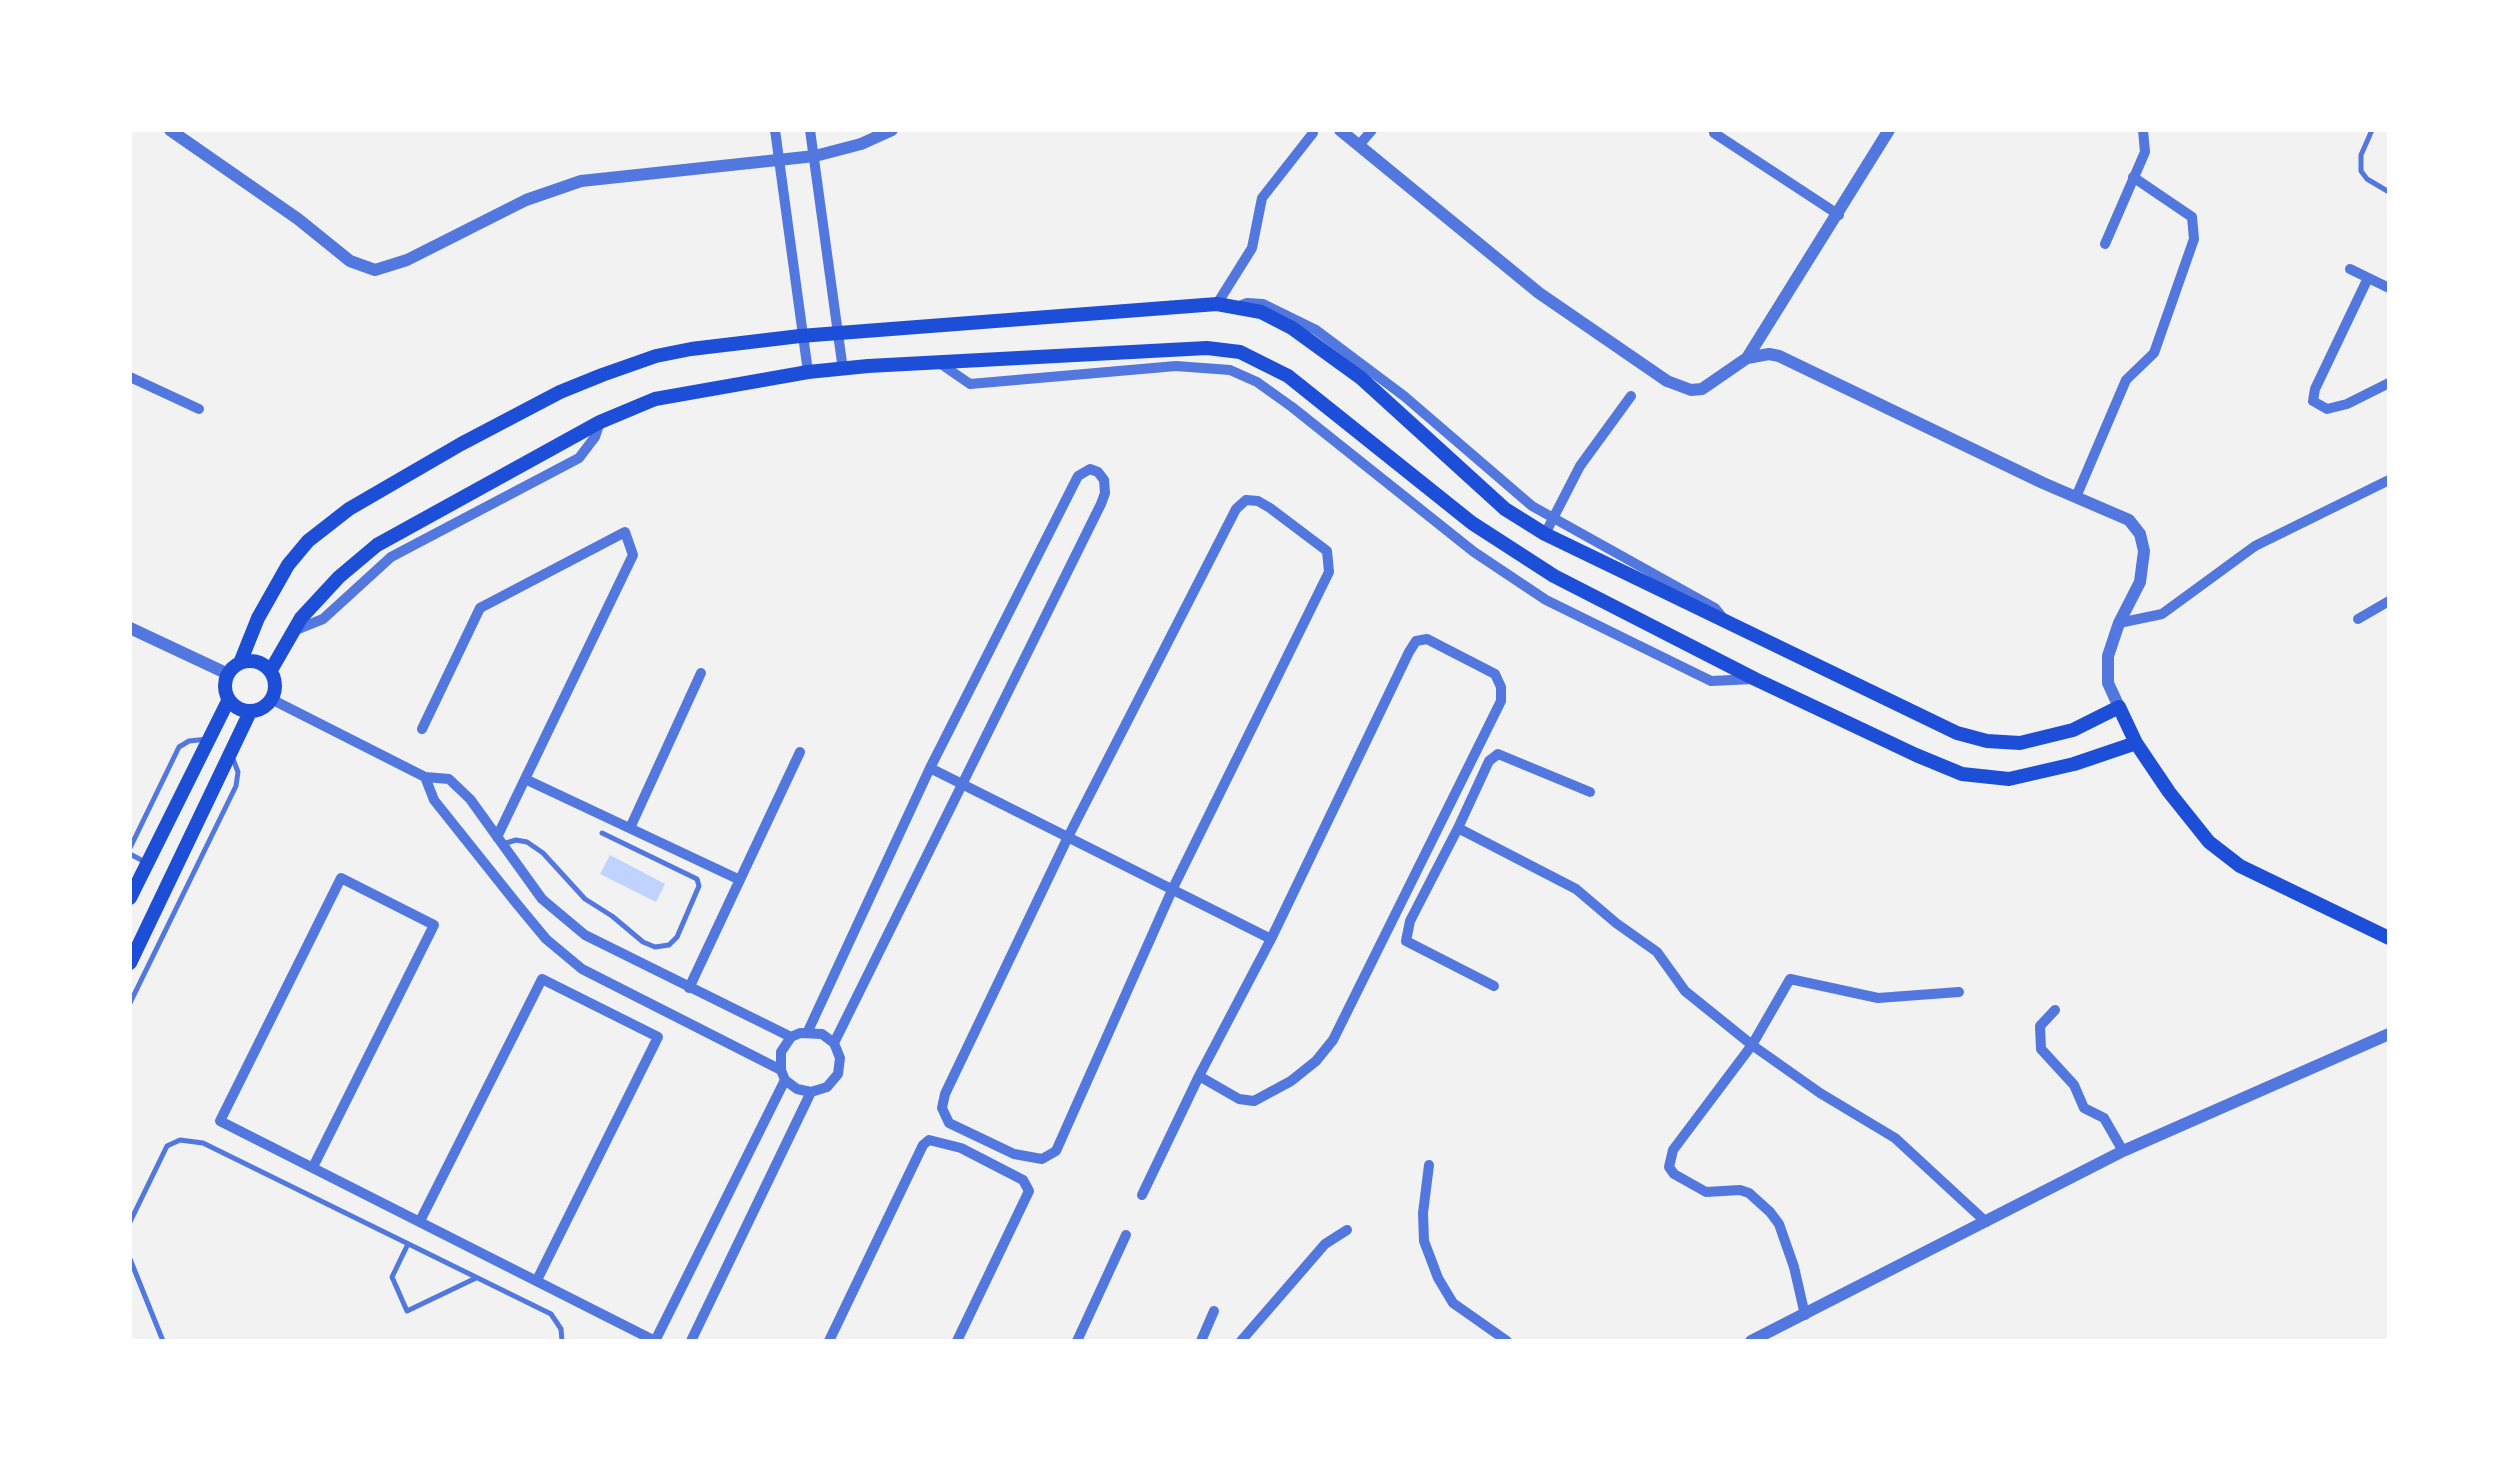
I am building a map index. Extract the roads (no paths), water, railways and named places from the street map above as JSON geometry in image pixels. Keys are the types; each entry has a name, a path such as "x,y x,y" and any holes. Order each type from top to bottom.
{"main road":[{"path":"130,898 228,701 226,691 258,618 288,565 308,542 349,509 461,444 560,392 656,356 691,349 800,336 1218,304 1261,312 1292,328 1399,402 1505,508 1546,534 1957,732 1987,741 2020,743 2073,730 2119,708 2169,792 2208,842 2240,866 2389,938"},
{"path":"130,964 250,712 266,706 271,699 275,684 271,670 290,632 339,576 384,542 600,422 671,394 808,372 1208,348 1240,352 1288,376 1460,514 1558,578 1755,679 1916,755 1962,774 2009,778 2074,764 2136,742"},
{"path":"234,669 255,662 271,670"},
{"path":"228,701 250,712"}],"street":[{"path":"170,130 298,219 350,261 375,270 407,260 526,200 582,181 814,156 861,144 892,130"},
{"path":"775,130 800,336 808,372"},
{"path":"810,130 844,370"},
{"path":"1340,130 1539,293 1666,382 1691,390 1702,389 1747,358 1889,130"},
{"path":"1360,144 1372,130"},
{"path":"2105,244 2145,152 2143,130"},
{"path":"1714,132 1839,214"},
{"path":"1218,304 1252,248 1262,198 1314,133"},
{"path":"2076,497 2126,380 2154,353 2194,239 2192,217 2133,177"},
{"path":"2350,269 2389,288"},
{"path":"2368,278 2315,390 2314,401 2326,409 2348,404 2389,383"},
{"path":"1176,366 1177,350"},
{"path":"1063,356 1065,378"},
{"path":"1747,358 1779,356 2129,520 2140,534 2144,551 2140,582 2119,623 2108,656 2108,683 2119,708"},
{"path":"942,364 970,384 1176,366 1230,370 1257,382 1446,531 1546,600 1711,682 1755,679"},
{"path":"1257,382 1266,364"},
{"path":"130,377 199,410"},
{"path":"1546,534 1588,453 1631,396"},
{"path":"1399,402 1510,490 1700,599 1719,611 1724,620"},
{"path":"290,632 323,619 392,557 579,458 595,437 600,422"},
{"path":"1351,454 1364,437"},
{"path":"808,1031 930,768 1078,476 1090,469 1098,472 1104,480 1101,504 834,1042"},
{"path":"2119,623 2162,614 2255,546 2389,480"},
{"path":"481,488 492,506"},
{"path":"1246,500 1258,501 1327,551 1329,572 1173,888 1056,1152 1042,1159 1014,1154 949,1123 942,1108 944,1094 1068,837 1236,508 1246,500"},
{"path":"1446,531 1460,514"},
{"path":"422,728 480,608 625,532 632,554 500,840"},
{"path":"384,542 392,557"},
{"path":"1546,600 1558,578"},
{"path":"2358,619 2389,601"},
{"path":"130,628 234,669"},
{"path":"1656,654 1668,634"},
{"path":"1142,1195 1200,1076 1271,939 1416,641 1427,639 1494,674 1501,687 1500,701 1332,1040 1316,1061 1291,1081 1254,1102 1239,1099 1200,1076"},
{"path":"630,828 701,673"},
{"path":"271,699 425,777 449,779 470,799 542,899 585,936 792,1037"},
{"path":"689,988 800,752"},
{"path":"1494,986 1406,941 1410,921 1489,761 1498,754 1590,792"},
{"path":"930,768 1271,939"},
{"path":"313,1167 434,925 341,878 220,1121 655,1341 783,1075 781,1052 792,1037 808,1031 822,1034 834,1042 840,1058 838,1074 827,1087 812,1092 797,1089 783,1075 582,970 526,916 434,800 425,777"},
{"path":"525,779 740,880"},
{"path":"1458,828 1576,889 1616,924 1657,952 1677,983 1752,1044 1820,1093 1894,1138 1986,1222"},
{"path":"420,1221 542,979 658,1037 537,1280"},
{"path":"1805,1314 1794,1267 1770,1212 1750,1193 1706,1192 1674,1174 1668,1167 1673,1150 1752,1044 1790,979 1878,998 1959,992"},
{"path":"2055,1010 2040,1026 2041,1049 2074,1085 2084,1108 2104,1118 2122,1151"},
{"path":"1751,1341 2122,1151 2389,1034"},
{"path":"691,1341 812,1092"},
{"path":"829,1341 928,1140 962,1148 1024,1180 1029,1191 958,1341"},
{"path":"1429,1165 1422,1212 1424,1241 1438,1278 1453,1303 1507,1341"},
{"path":"1242,1341 1325,1244 1347,1230"},
{"path":"1077,1341 1126,1235"},
{"path":"1201,1341 1214,1311"}],"lane":[{"path":"2372,130 2361,155 2362,171 2367,179 2389,192"},
{"path":"147,864 130,851 179,747 209,739"},
{"path":"130,1003 236,786 238,772 230,752"},
{"path":"500,840 526,842 543,853 585,900 643,942 655,947 669,945 683,924 699,886 697,879 602,833"},
{"path":"164,892 181,900"},
{"path":"130,974 142,980"},
{"path":"130,1222 167,1146 180,1140 203,1143 551,1314 561,1330 562,1341"},
{"path":"408,1244 392,1278 407,1311 476,1278"},
{"path":"130,1259 163,1341"}],"water":[{"path":"610,855 665,884 656,902 600,874"}]}
